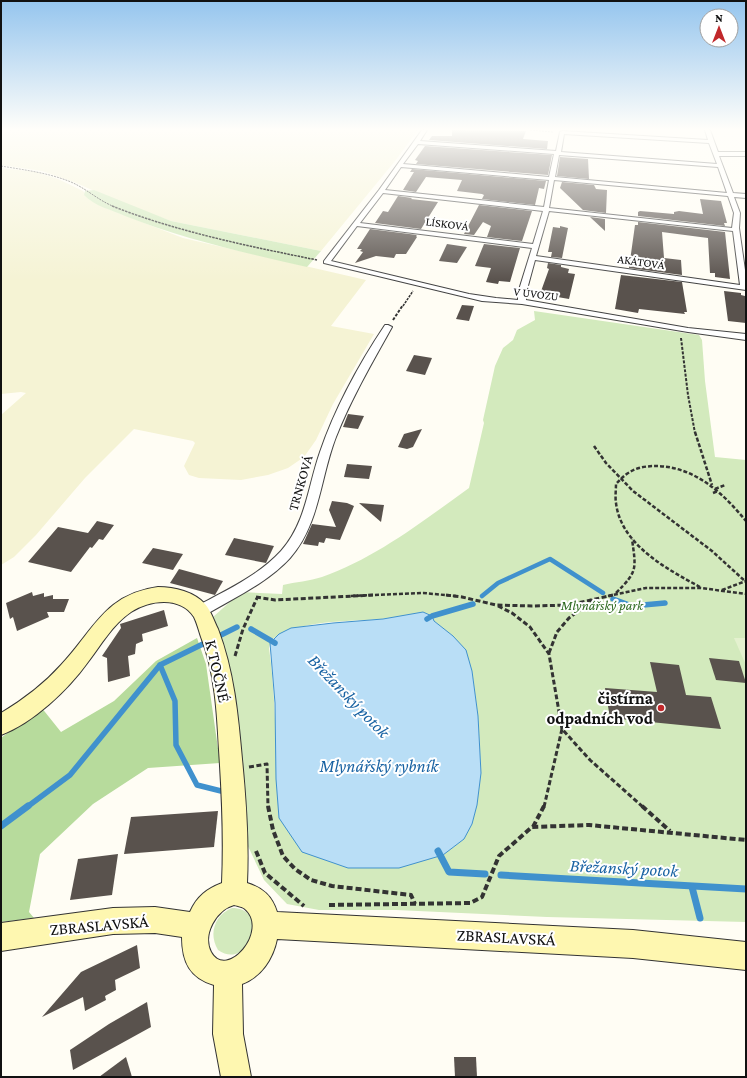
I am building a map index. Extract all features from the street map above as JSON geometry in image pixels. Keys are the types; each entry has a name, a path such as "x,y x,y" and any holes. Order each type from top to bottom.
{"main road":[{"name":"K TOČNÉ","path":"1,726 64,677 108,623 132,602 154,595 176,595 185,599 203,617 225,653 226,700 233,774 235,867 234,892"},
{"path":"234,892 252,896 260,904 264,913 266,925 265,939 260,952 251,964 240,971 228,975 217,974 208,969 201,960 197,950 196,938 198,926 203,913 212,902 222,895 234,892"},
{"name":"ZBRASLAVSKÁ","path":"1,937 113,921 155,920 198,926"},
{"name":"ZBRASLAVSKÁ","path":"266,925 633,944 746,956"},
{"path":"228,975 229,1075"}],"street":[{"path":"326,262 389,180"},
{"path":"522,302 522,293 534,258 553,180"},
{"path":"567,180 731,196 746,196"},
{"path":"726,180 737,212 737,230 745,288"},
{"path":"381,191 737,230"},
{"path":"737,212 746,215"},
{"name":"LÍSKOVÁ","path":"356,224 536,246"},
{"name":"AKÁTOVÁ","path":"534,258 745,288"},
{"name":"V ÚVOZU","path":"326,262 370,271 480,298 508,303 522,302 680,328 746,337"},
{"name":"TRNKOVÁ","path":"203,617 241,588 265,573 296,542 305,523 326,452 344,408 388,327"}],"path":[{"path":"66,180 84,189 106,204 145,220 225,241 326,262"},
{"path":"388,327 418,283"},
{"path":"680,328 686,386 693,426 703,465 712,486"},
{"path":"594,446 602,459 620,480 642,500 711,551 746,581 721,591"},
{"path":"701,588 664,567 632,538 624,527 615,497 616,484 632,470 651,467 668,467 695,475 712,486 734,506 746,521"},
{"path":"713,493 725,485"},
{"path":"616,594 631,578 635,564 632,538"},
{"path":"241,588 257,598 275,600 423,593 462,597 496,605 569,605 646,588 701,588 746,594"},
{"path":"225,653 243,629 251,608 257,598"},
{"path":"549,654 558,632 565,622 584,605 596,598"},
{"path":"328,905 470,903 482,897 499,856 532,827 544,807 562,729 549,654 530,627 512,613 496,605"},
{"path":"562,729 590,760 670,832"},
{"path":"243,769 267,764 268,811 273,830 283,856 295,869 311,880 332,886 410,896 415,904"},
{"path":"532,827 589,825 746,840"},
{"path":"254,844 265,873 304,906 308,906"}],"shaded area":[{"path":"1,180 61,180 83,191 90,200 103,207 183,238 366,280 331,326 374,334 333,404 316,440 304,457 288,468 268,475 241,480 199,478 189,475 184,466 195,443 193,441 134,429 85,478 36,535 14,557 1,565 1,415 26,393 1,394"},
{"path":"69,180 379,180 321,251 171,221 117,201"}],"green space":[{"path":"94,190 171,221 321,251 307,267 215,245 170,232 103,207 88,199 84,195 85,191"},
{"name":"Mlynářský park","path":"534,311 699,335 702,340 705,381 715,457 746,460 746,922 547,917 396,910 319,910 287,904 264,880 246,842 236,723 229,665 213,617 241,592 282,594 283,585 313,580 361,560 417,526 469,488 495,366 503,348 513,340 517,330 535,320","holes":["423,612 432,616 434,621 453,636 472,671 478,716 481,773 477,805 472,824 464,839 443,855 348,868 279,818 275,711 269,648 271,640 283,633 310,625 339,621 386,619"]},
{"path":"197,638 206,664 220,763 148,768 93,804 40,854 29,912 34,918 1,922 1,738 41,707 61,732 114,701 156,661"},
{"path":"734,638 746,638 746,665"},
{"path":"232,908 244,911 251,918 253,927 251,937 246,946 238,953 229,955 218,950 215,944 214,931 217,920 226,911"}],"water":[{"name":"Mlynářský rybník","path":"423,612 432,616 434,621 453,636 466,650 472,671 478,716 481,773 477,805 472,824 464,839 443,855 399,868 348,868 302,852 279,818 276,779 275,703 270,643 279,634 291,628 383,619"}],"building":[{"path":"409,180 424,180 416,192 403,190"},
{"path":"462,180 546,181 544,189 539,188 535,205 482,199 484,195 482,194 457,191"},
{"path":"562,182 594,185 596,189 607,190 606,213 583,210 560,188"},
{"path":"398,196 438,202 421,229 375,223 383,211 388,212"},
{"path":"700,199 721,201 727,223 724,223 725,226 638,216 638,212 640,211 674,214 674,212 679,211 703,214"},
{"path":"479,205 532,211 522,241 487,237 491,226 483,222 474,235 464,234"},
{"path":"590,217 605,219 605,231"},
{"path":"638,222 725,232 730,279 715,277 715,273 710,273 708,238 662,232 664,258 681,260 682,275 629,268 635,225 638,225"},
{"path":"560,226 568,228 562,258 551,257 552,252 548,252 553,227 560,228"},
{"path":"370,229 417,235 417,237 406,254 396,254 394,258 376,256 355,263 363,252 360,251 362,249 357,249"},
{"path":"447,244 467,247 457,263 439,261"},
{"path":"484,244 520,248 510,282 499,281 498,284 486,282 491,268 475,266"},
{"path":"548,263 561,265 561,267 569,269 568,273 575,274 569,299 540,294 549,269 547,268"},
{"path":"621,275 682,282 687,312 684,312 685,314 639,309 638,313 615,309"},
{"path":"724,291 741,293 741,295 745,296 746,323 728,321"},
{"path":"462,305 474,306 469,321 456,319"},
{"path":"414,355 432,358 425,375 406,371"},
{"path":"348,414 364,416 358,429 343,427"},
{"path":"422,429 413,447 407,449 398,447 404,434"},
{"path":"347,464 372,466 369,479 344,477"},
{"path":"332,501 347,503 354,506 340,540 326,538 324,543 319,542 318,546 303,544 312,524 336,527 329,510"},
{"path":"359,503 384,505 381,522"},
{"path":"97,521 114,525 103,540 99,539 92,548 90,547 71,572 28,562 58,527 88,533"},
{"path":"234,538 274,546 266,563 225,555"},
{"path":"153,548 183,554 173,570 142,563"},
{"path":"179,569 223,581 215,595 170,583"},
{"path":"32,592 33,596 44,593 44,597 53,595 53,599 69,599 64,612 47,612 49,617 17,631 13,617 10,619 6,603"},
{"path":"164,610 168,626 142,634 143,641 136,644 135,654 128,656 130,676 108,682 107,658 102,656 121,628 120,624"},
{"path":"709,658 739,661 746,683 716,680"},
{"name":"čistírna odpadních vod","path":"650,662 679,665 686,695 711,697 721,729 610,718 605,688 657,692"},
{"path":"218,811 214,847 124,854 131,817"},
{"path":"118,854 112,895 70,900 78,859"},
{"path":"137,945 140,968 115,980 116,990 105,996 106,1000 85,1011 83,997 42,1017 81,972"},
{"path":"147,1002 151,1027 73,1070 70,1050 109,1024"},
{"path":"126,1057 132,1077 99,1077"},
{"path":"454,1057 476,1057 477,1077 455,1077"}],"waterway":[{"path":"482,596 498,583 550,559 603,593"},
{"path":"613,599 632,606 665,603"},
{"path":"427,619 432,616 473,604"},
{"name":"Břežanský potok","path":"215,638 237,627"},
{"name":"Břežanský potok","path":"251,629 275,643"},
{"name":"Břežanský potok","path":"160,665 209,641"},
{"name":"Břežanský potok","path":"27,807 70,775 160,665"},
{"path":"160,665 175,701 176,745 197,785 221,791"},
{"name":"Břežanský potok","path":"1,826 28,806"},
{"name":"Břežanský potok","path":"438,851 449,872 485,874"},
{"name":"Břežanský potok","path":"501,875 746,889"},
{"path":"692,887 700,918"}],"place":[{"name":"čistírna odpadních vod","path":"661,708"}]}
